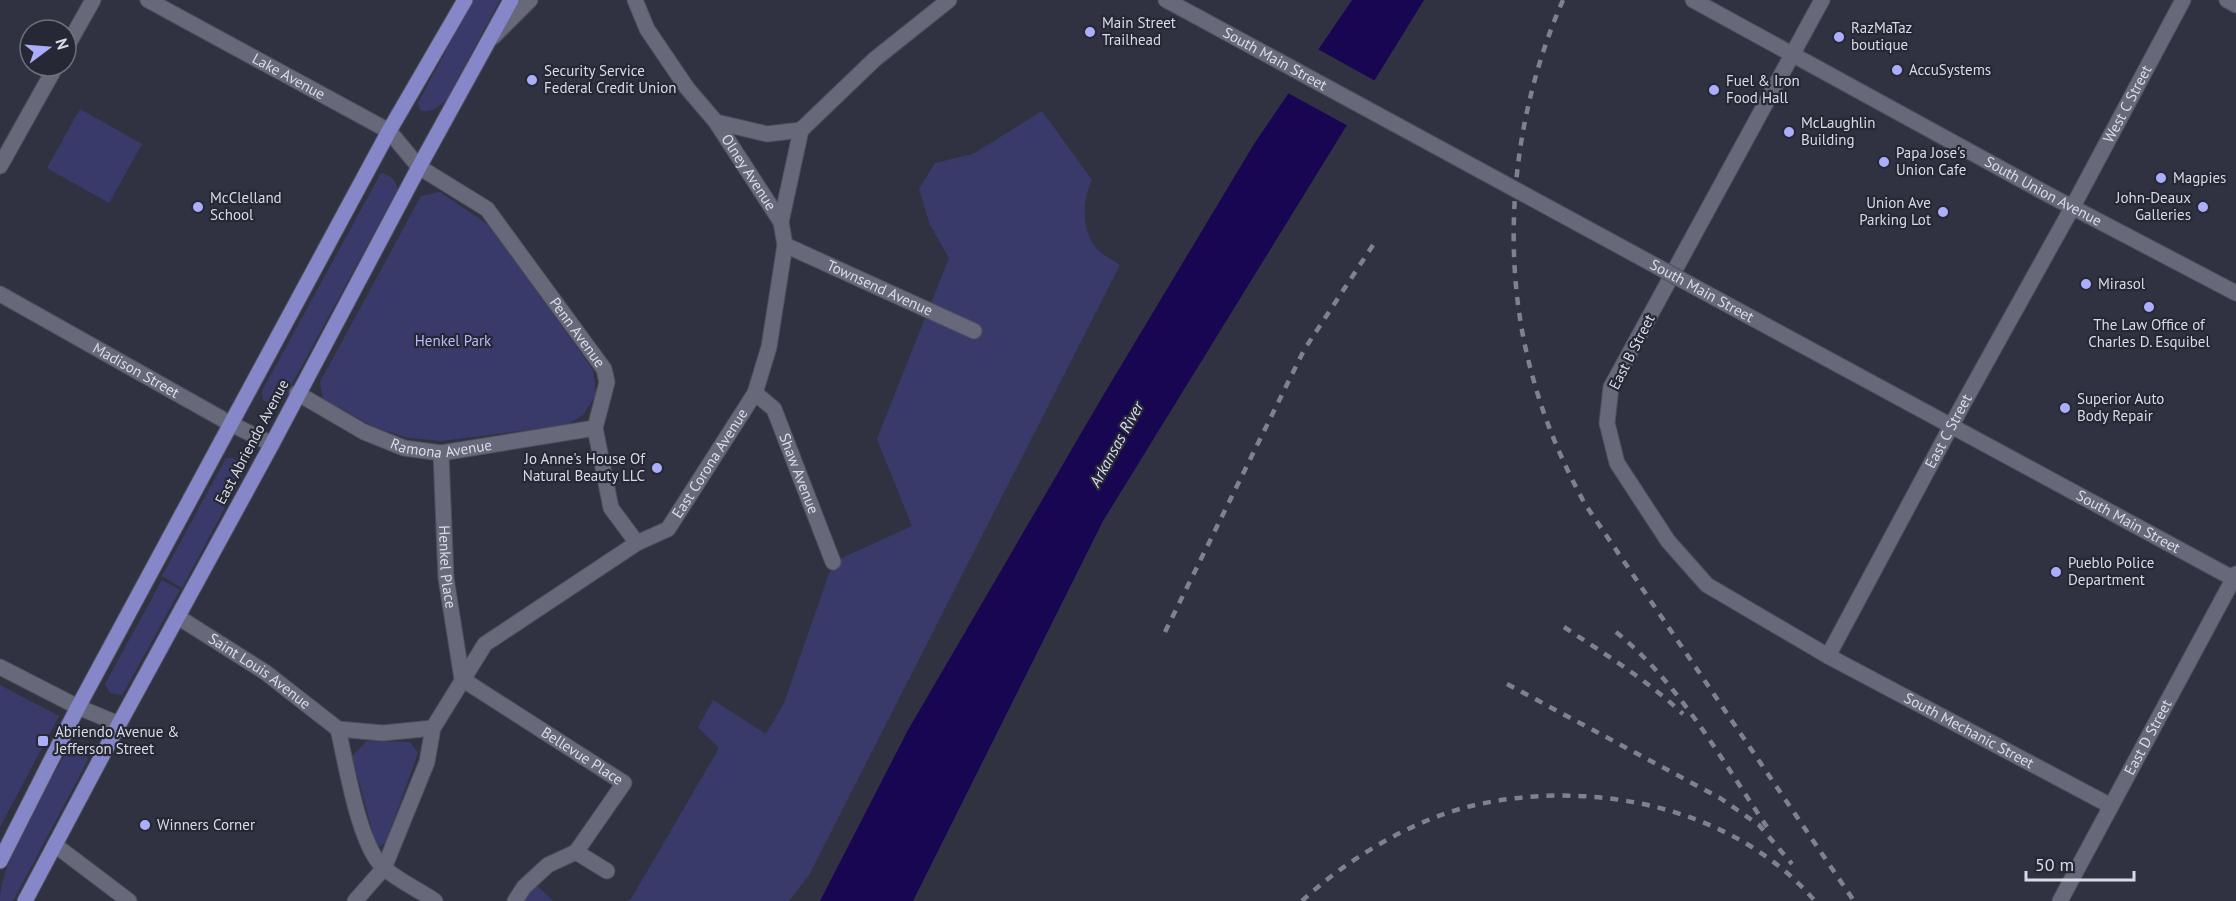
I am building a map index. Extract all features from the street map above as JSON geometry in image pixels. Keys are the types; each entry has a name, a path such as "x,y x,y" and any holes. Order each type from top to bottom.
{"main road":[{"name":"East Abriendo Avenue","path":"0,861 78,708 389,131 465,0"},
{"name":"East Abriendo Avenue","path":"25,901 419,166 512,0"}],"street":[{"path":"78,27 93,0"},
{"name":"Lake Avenue","path":"148,0 389,131 419,166"},
{"path":"491,39 530,0"},
{"name":"Olney Avenue","path":"634,0 647,29 687,88 716,122 781,222"},
{"path":"801,130 875,59 949,0"},
{"name":"South Main Street","path":"1167,0 1787,338 2235,578"},
{"name":"South Union Avenue","path":"1694,0 2072,208 2236,293"},
{"name":"East B Street","path":"1822,0 1611,387 1607,423 1617,463 1668,541 1707,585 1828,656"},
{"name":"West C Street","path":"2072,208 2182,0"},
{"path":"2227,0 2236,5"},
{"path":"0,166 49,78"},
{"name":"Olney Avenue","path":"716,122 767,134 801,130"},
{"name":"East Corona Avenue","path":"355,901 384,868 428,762 433,728 485,644 637,543 668,529 755,393 769,347 785,245 781,222 801,130"},
{"name":"Penn Avenue","path":"419,166 487,209 604,369 607,382 595,428 611,508 637,543"},
{"name":"East C Street","path":"1828,656 2072,208"},
{"name":"Townsend Avenue","path":"785,245 974,331"},
{"name":"Madison Street","path":"0,294 231,424 272,444"},
{"name":"Ramona Avenue","path":"297,393 364,432 404,447 441,453 595,428"},
{"name":"Shaw Avenue","path":"755,393 774,409 833,562"},
{"name":"Henkel Place","path":"441,453 446,578 462,679"},
{"name":"East D Street","path":"2060,901 2235,578"},
{"name":"Saint Louis Avenue","path":"178,617 265,672 338,729"},
{"name":"South Mechanic Street","path":"1828,656 2111,806"},
{"path":"0,667 78,708 119,724"},
{"name":"Bellevue Place","path":"462,679 624,783 576,852"},
{"path":"433,728 383,733 338,729 363,834 371,852 384,868 435,901"},
{"path":"55,845 129,901"},
{"path":"515,901 524,887 548,865 576,852 607,871"}],"green space":[{"path":"473,0 500,0 447,99 431,110 420,110 418,103"},
{"path":"80,109 142,144 109,203 47,168"},
{"path":"1042,111 1092,180 1085,206 1086,224 1091,240 1098,251 1120,265 809,875 789,901 627,901 631,899 719,748 698,727 713,700 766,734 784,703 833,562 912,526 877,439 949,258 930,225 919,189 935,163 973,154"},
{"path":"381,173 393,179 397,191 281,404 275,406 263,400 262,391"},
{"name":"Henkel Park","path":"440,192 490,226 593,370 596,395 583,415 567,425 441,441 409,438 376,428 323,399 320,382 421,196"},
{"path":"226,458 232,458 244,464 245,470 182,588 162,576"},
{"path":"162,580 180,590 124,692 121,695 110,693 105,684"},
{"path":"0,685 59,716 0,827"},
{"path":"367,741 410,742 418,753 386,842 377,848 352,756"},
{"path":"74,748 86,754 88,760 13,901 0,901 8,866 26,825 67,751"},
{"path":"531,880 553,901 515,901"}],"water":[{"name":"Arkansas River","path":"1352,0 1424,0 1103,521 913,901 820,901 908,730 1104,394 1254,144"}],"pier":[{"path":"1316,48 1377,82 1350,127 1286,92"}],"railway":[{"path":"1563,0 1532,91 1522,138 1516,186 1514,235 1516,283 1522,331 1543,411 1569,474 1585,504 1854,901"},
{"path":"1165,632 1304,350 1375,242"},
{"path":"1564,627 1610,657 1683,714"},
{"path":"1616,632 1639,653 1680,699 1767,827"},
{"path":"1507,684 1720,798 1759,825 1792,864"},
{"path":"1302,901 1358,857 1423,822 1467,807 1513,798 1560,796 1608,798 1655,807 1700,821 1743,842 1781,868 1815,901"}],"place":[{"name":"Main Street Trailhead","path":"1090,32"},
{"name":"RazMaTaz boutique","path":"1839,37"},
{"name":"AccuSystems","path":"1897,70"},
{"name":"Security Service Federal Credit Union","path":"532,80"},
{"name":"Fuel & Iron Food Hall","path":"1714,90"},
{"name":"McLaughlin Building","path":"1789,132"},
{"name":"Papa Jose's Union Cafe","path":"1884,162"},
{"name":"Magpies","path":"2161,178"},
{"name":"McClelland School","path":"198,207"},
{"name":"John-Deaux Galleries","path":"2203,207"},
{"name":"Union Ave Parking Lot","path":"1943,212"},
{"name":"Mirasol","path":"2086,284"},
{"name":"The Law Office of Charles D. Esquibel","path":"2149,307"},
{"name":"Superior Auto Body Repair","path":"2065,408"},
{"name":"Jo Anne's House Of Natural Beauty LLC","path":"657,468"},
{"name":"Pueblo Police Department","path":"2056,572"},
{"name":"Abriendo Avenue & Jefferson Street","path":"43,741"},
{"name":"Winners Corner","path":"145,825"}]}
